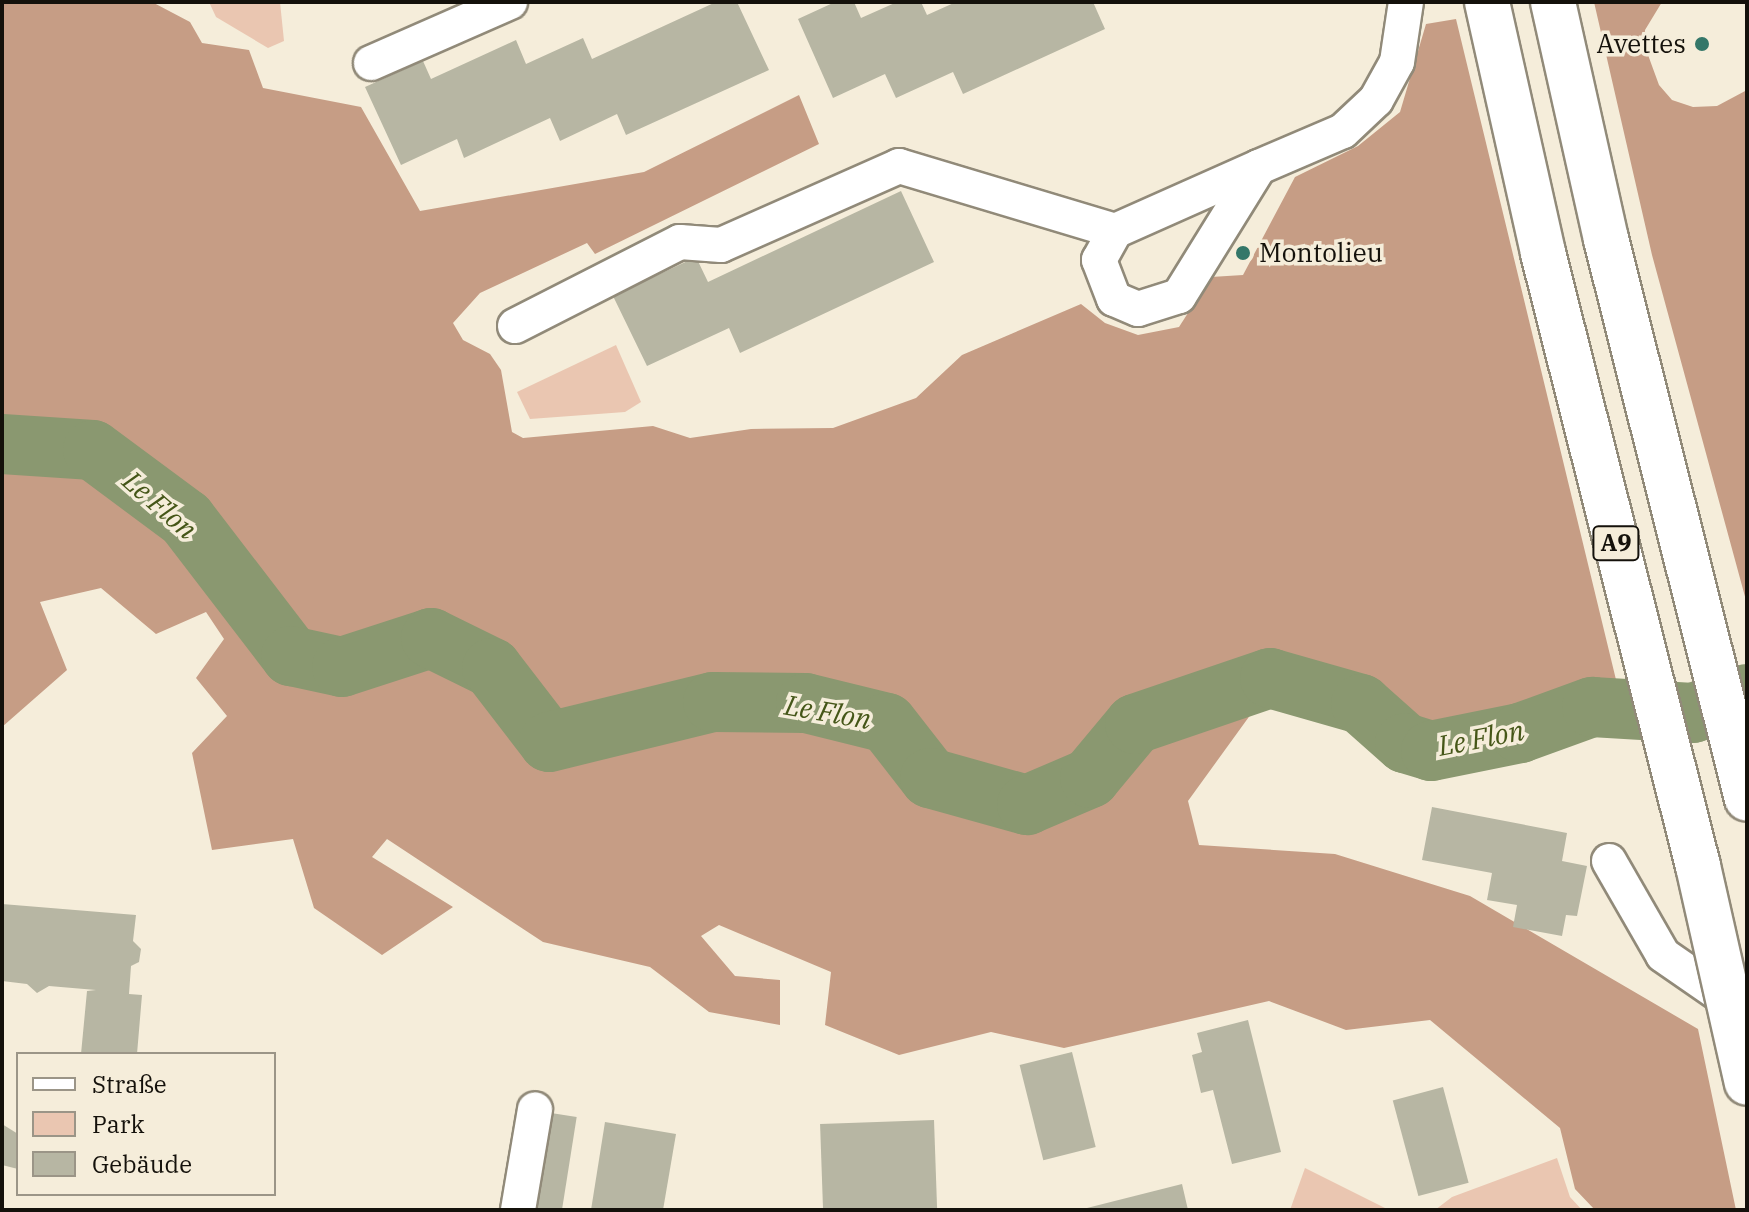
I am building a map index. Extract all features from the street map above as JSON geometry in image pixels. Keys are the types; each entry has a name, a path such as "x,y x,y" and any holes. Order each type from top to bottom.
{"highway":[{"name":"A9","path":"1487,2 1543,253 1694,850 1747,1083"},
{"name":"A9","path":"1553,2 1606,239 1747,799"}],"street":[{"path":"371,63 510,2"},
{"path":"1259,167 1179,296 1138,309 1114,299 1099,260 1115,231 1259,167 1343,131 1376,100 1397,62 1406,2"},
{"path":"515,326 680,242 721,245 899,166 1115,231"},
{"path":"1609,861 1663,955 1726,1002 1747,1012"},
{"path":"518,1210 535,1109"}],"green space":[{"path":"209,2 280,2 284,41 268,48 216,17"},
{"path":"616,345 641,402 625,412 530,419 517,392"},
{"path":"1557,1158 1570,1197 1582,1210 1435,1210 1452,1197"},
{"path":"1305,1168 1389,1210 1290,1210"}],"shaded area":[{"path":"2,2 152,2 190,22 202,43 249,50 263,88 361,107 420,211 644,172 799,95 819,144 595,254 587,243 480,293 453,323 463,340 490,354 501,370 512,432 523,438 653,426 690,438 751,429 833,428 916,398 962,355 1081,304 1105,323 1138,335 1179,327 1211,277 1243,275 1295,177 1358,146 1400,112 1426,24 1456,19 1626,721 1501,753 1314,692 1251,714 1188,801 1199,845 1335,854 1470,896 1698,1029 1736,1210 1595,1210 1575,1189 1560,1128 1430,1020 1346,1030 1269,1001 1064,1048 991,1032 899,1055 825,1025 831,972 719,925 701,936 735,976 780,980 780,1025 709,1012 650,967 543,942 387,839 372,857 453,907 382,955 314,908 293,839 212,850 192,753 227,716 196,678 224,639 206,612 156,634 101,588 40,602 67,670 2,727"},
{"path":"1594,2 1662,2 1645,30 1644,44 1659,85 1672,100 1693,107 1717,106 1747,90 1747,604 1652,255"}],"building":[{"path":"716,2 737,2 769,70 626,135 617,114 560,141 550,118 464,158 457,139 401,165 365,87 423,61 431,79 516,40 526,64 583,38 592,59"},
{"path":"835,2 854,2 861,18 897,2 921,2 927,15 956,2 1093,2 1105,29 963,94 953,72 896,98 885,74 833,98 798,19"},
{"path":"901,191 934,262 740,353 729,328 647,366 613,296 696,257 708,282"},
{"path":"1432,807 1567,833 1562,861 1587,866 1577,916 1566,915 1562,936 1513,927 1517,905 1487,900 1492,873 1422,860"},
{"path":"2,904 136,915 133,941 141,949 139,962 131,966 129,994 142,995 137,1052 81,1052 87,991 96,990 49,986 37,993 27,984 2,981"},
{"path":"1248,1020 1281,1152 1232,1164 1213,1090 1201,1093 1192,1055 1202,1052 1197,1033"},
{"path":"1072,1052 1096,1147 1043,1160 1020,1065"},
{"path":"1443,1087 1469,1183 1418,1196 1393,1100"},
{"path":"551,1113 577,1117 562,1210 536,1210"},
{"path":"934,1120 937,1210 823,1210 820,1124"},
{"path":"605,1122 676,1134 663,1210 591,1210"},
{"path":"2,1124 16,1133 16,1168 2,1165"},
{"path":"1182,1184 1188,1210 1083,1209"}],"waterway":[{"name":"Le Flon","path":"2,444 93,450 186,519 291,656 342,667 431,638 492,668 549,742 713,702 806,703 887,723 930,778 1027,805 1090,778 1135,724 1270,678 1361,704 1405,743 1431,751 1520,733 1592,707 1693,713 1747,694"}],"place":[{"name":"Avettes","path":"1702,44"},
{"name":"Montolieu","path":"1243,253"}]}
